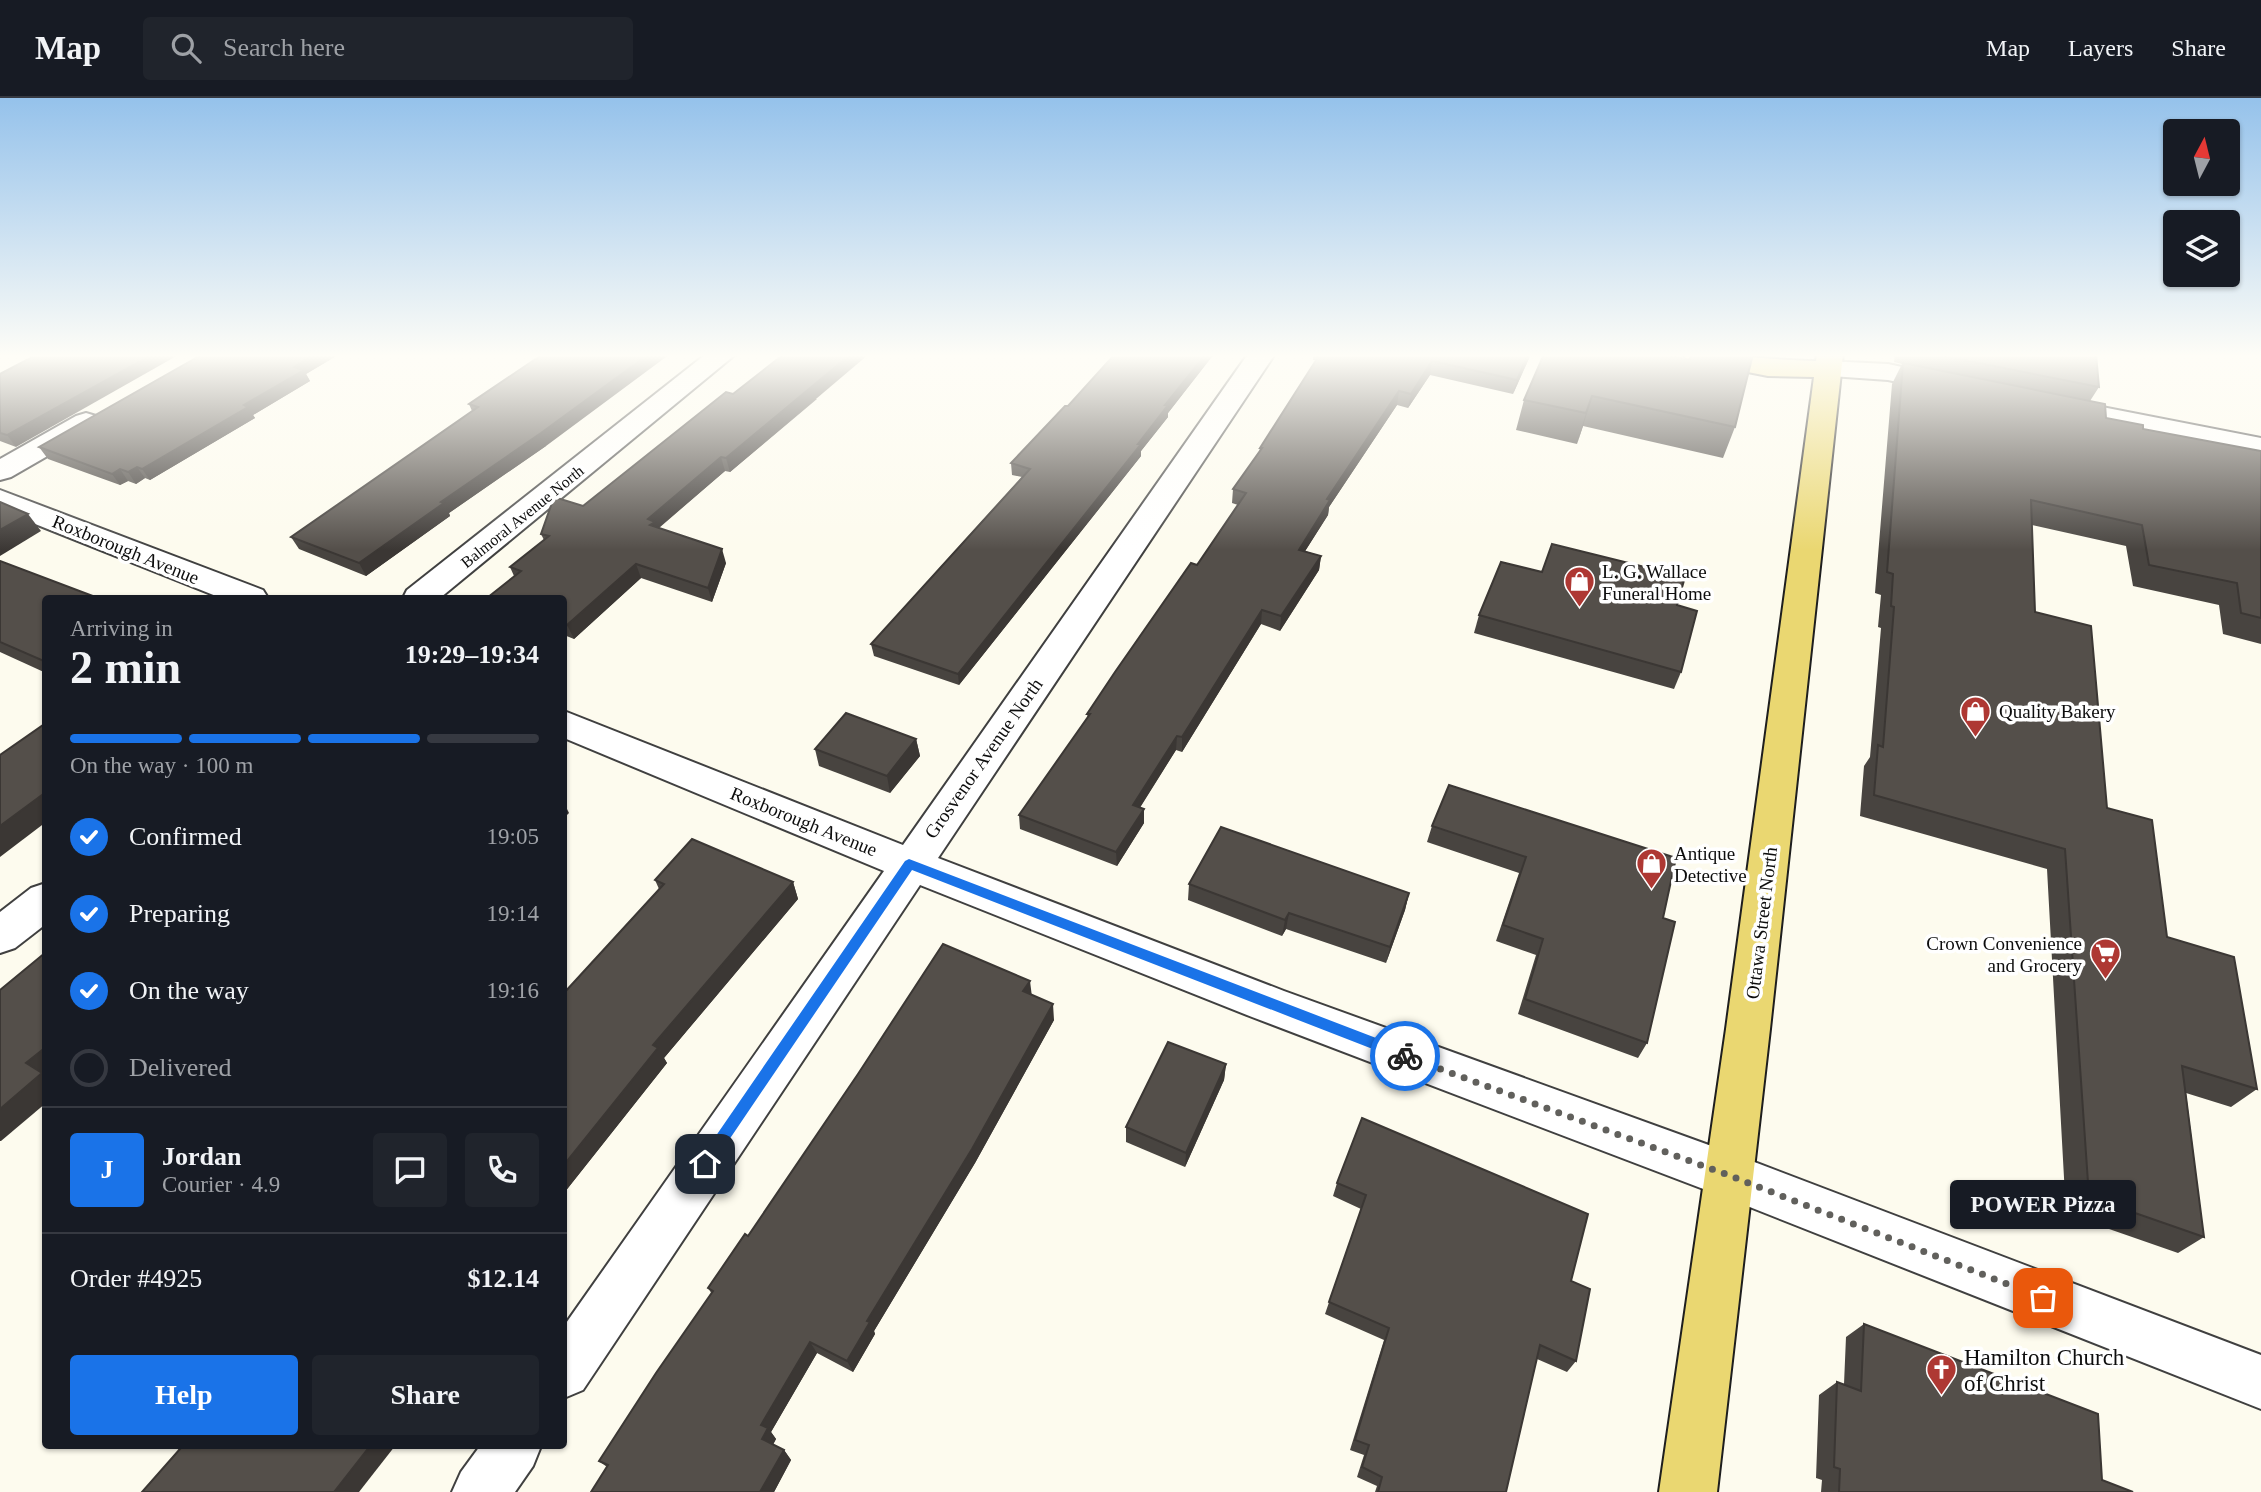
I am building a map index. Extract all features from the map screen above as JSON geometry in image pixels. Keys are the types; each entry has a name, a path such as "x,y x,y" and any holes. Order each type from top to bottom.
{"main road":[{"name":"Ottawa Street North","path":"1688,1492 1750,1016 1821,419"}],"street":[{"path":"0,471 91,419"},
{"name":"Balmoral Avenue North","path":"423,595 643,419"},
{"name":"Grosvenor Avenue North","path":"567,1367 909,864 1218,419"},
{"path":"2123,419 2261,447"},
{"name":"Roxborough Avenue","path":"0,499 243,595"},
{"name":"Roxborough Avenue","path":"567,725 909,864 1268,1004 1728,1175 2261,1382"},
{"path":"0,936 42,903"},
{"path":"481,1492 511,1449"}],"building":[{"path":"0,419 36,419 7,435 0,433"},
{"path":"88,419 227,419 142,469 137,467 128,472 120,469 112,474 39,447"},
{"path":"461,419 560,419 359,563 291,537"},
{"path":"692,419 773,419 726,458 721,457 648,519 655,522 650,525 722,549 708,588 636,564 567,625 567,595 491,595 521,571 510,567 549,536 541,534 554,497 583,506"},
{"path":"1053,419 1157,419 1138,444 1141,444 958,674 871,644 1030,469 1011,463"},
{"path":"1278,419 1380,419 1327,499 1330,500 1299,550 1321,556 1281,616 1262,610 1182,737 1177,736 1133,805 1144,809 1116,852 1019,815 1191,563 1197,565 1246,493 1233,489"},
{"path":"1698,419 1737,419 1735,427"},
{"path":"1899,419 2112,419 2143,425 2143,429 2261,451 2261,618 2241,613 2237,583 2149,565 2142,525 2031,500 2035,612 2091,626 2107,808 2152,820 2167,937 2234,957 2257,1089 2182,1066 2204,1237 2089,1197 2065,849 1874,795 1878,745 1883,747 1894,607 1891,606 1893,574 1887,572"},
{"path":"0,502 28,514 0,530"},
{"name":"L. G. Wallace Funeral Home","path":"1552,544 1685,577 1677,605 1697,611 1681,672 1479,615 1501,562 1542,572"},
{"path":"0,561 90,595 42,595 42,660 0,642"},
{"path":"846,713 916,739 887,776 815,749"},
{"path":"42,726 42,795 0,826 0,755"},
{"path":"1449,785 1676,858 1663,918 1675,922 1647,1043 1525,999 1543,939 1503,925 1526,857 1432,826"},
{"path":"1221,827 1409,893 1390,947 1289,913 1285,920 1189,884"},
{"path":"692,839 793,882 653,1045 658,1048 567,1161 567,990 664,884 655,880"},
{"path":"943,944 1030,981 1023,991 1053,1004 972,1149 867,1321 870,1322 847,1361 810,1342 761,1425 768,1428 762,1439 784,1450 760,1492 591,1492 608,1465 599,1461 713,1291 708,1288 745,1234 748,1236"},
{"path":"42,955 42,1050 26,1063 42,1073 0,1109 0,990"},
{"path":"1168,1042 1226,1064 1186,1153 1126,1127"},
{"path":"1362,1118 1588,1214 1571,1281 1590,1289 1576,1361 1540,1345 1506,1492 1378,1492 1382,1477 1362,1467 1369,1445 1355,1440 1389,1328 1329,1302 1366,1195 1337,1183"},
{"path":"1864,1324 2098,1414 2102,1480 2133,1492 1839,1492 1840,1469 1834,1467 1837,1382 1861,1391"},
{"path":"180,1449 368,1449 334,1492 142,1492"}],"way so far":[{"path":"1405,1056 1728,1175 2043,1298"}],"place":[{"name":"L. G. Wallace Funeral Home","path":"1579,609"},
{"name":"Quality Bakery","path":"1976,738"},
{"name":"Antique Detective","path":"1651,891"},
{"name":"Crown Convenience and Grocery","path":"2105,981"},
{"name":"POWER Pizza","path":"2043,1298"},
{"name":"Hamilton Church of Christ","path":"1941,1397"}],"route":[{"path":"705,1164 909,864 1405,1056"}]}
